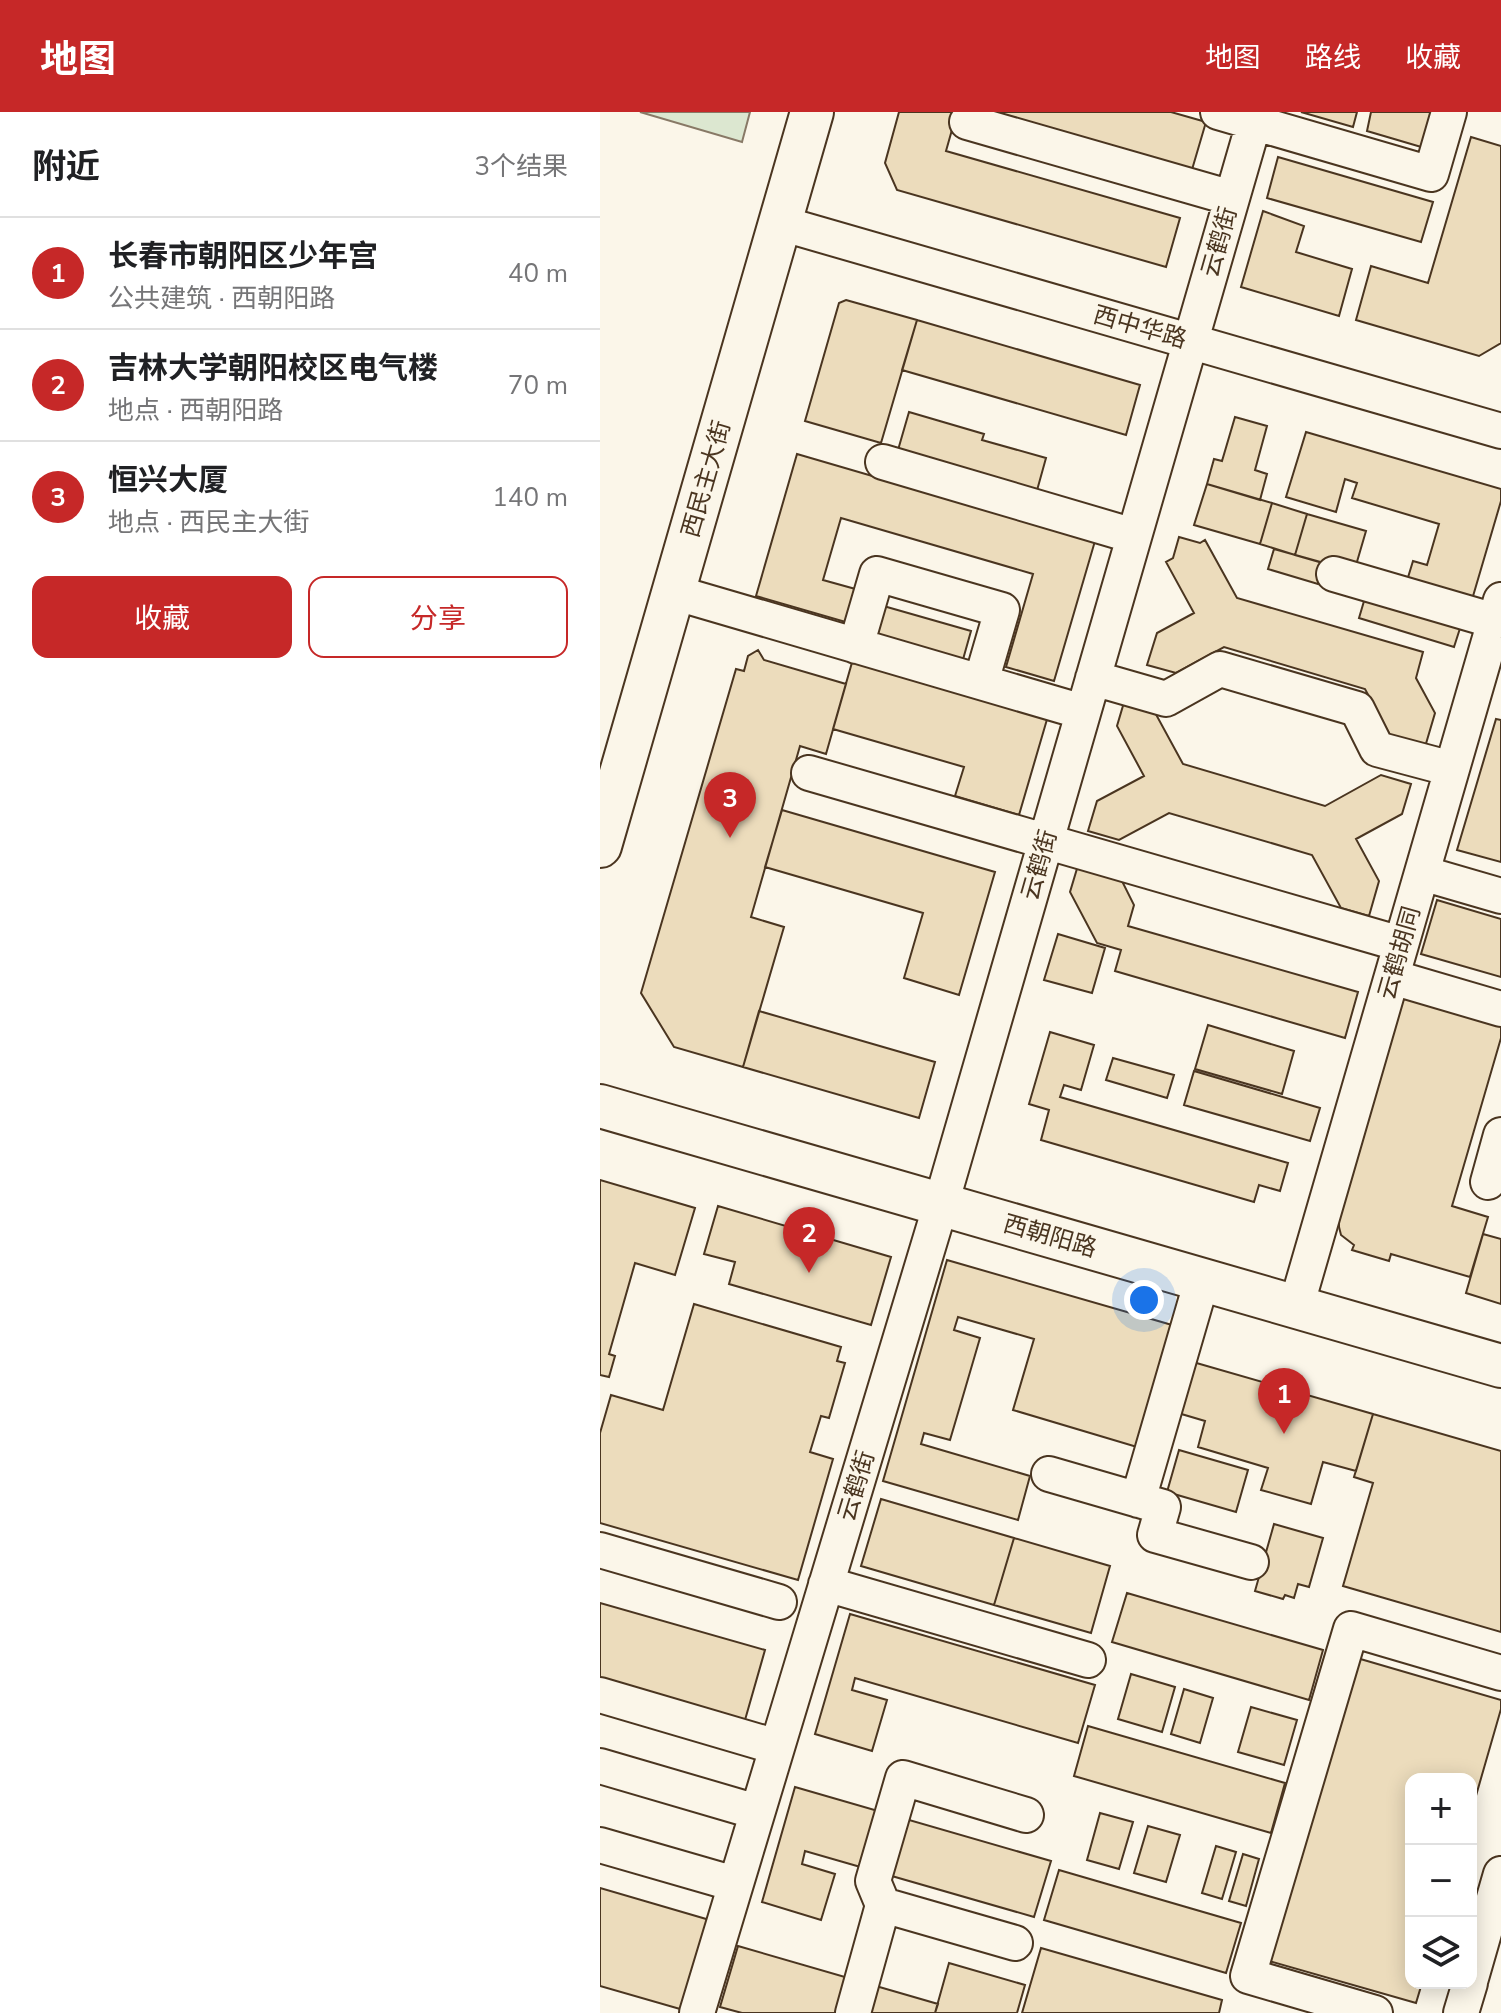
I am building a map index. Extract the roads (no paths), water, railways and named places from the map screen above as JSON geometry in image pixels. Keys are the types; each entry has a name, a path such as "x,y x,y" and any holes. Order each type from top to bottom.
{"main road":[{"name":"西民主大街","path":"600,846 812,112"},
{"name":"西朝阳路","path":"600,1106 1501,1366"}],"street":[{"path":"1218,112 1256,117 1431,174 1449,112"},
{"name":"云鹤街","path":"697,2013 941,1204 1256,117"},
{"path":"967,122 1232,198"},
{"name":"西中华路","path":"780,223 1501,431"},
{"path":"883,462 1134,536"},
{"path":"856,646 877,574 1002,610 981,682"},
{"path":"1334,574 1498,610"},
{"path":"673,592 1083,712"},
{"name":"云鹤胡同","path":"1296,1307 1452,769 1493,656 1498,610"},
{"path":"1093,678 1166,699 1220,669 1357,709 1377,749 1452,769"},
{"path":"809,773 1401,944"},
{"path":"1422,873 1501,896"},
{"path":"1392,977 1501,1009"},
{"path":"1488,1182 1501,1135"},
{"path":"1138,1500 1202,1280"},
{"path":"1049,1474 1163,1507 1155,1535 1251,1562"},
{"path":"600,1550 779,1602"},
{"path":"826,1584 1088,1660"},
{"path":"1375,2013 1248,1976 1351,1629 1501,1673"},
{"path":"600,1695 777,1747"},
{"path":"600,1766 757,1812"},
{"path":"853,2013 883,1905 873,1881 903,1778 1026,1815"},
{"path":"600,1845 735,1884"},
{"path":"1477,1956 1501,1874"},
{"path":"883,1905 1015,1943"},
{"path":"1461,2013 1468,1989"}],"place":[{"name":"恒兴大厦","path":"730,838"},
{"name":"吉林大学朝阳校区电气楼","path":"809,1273"},
{"name":"长春市朝阳区少年宫","path":"1284,1434"}]}
